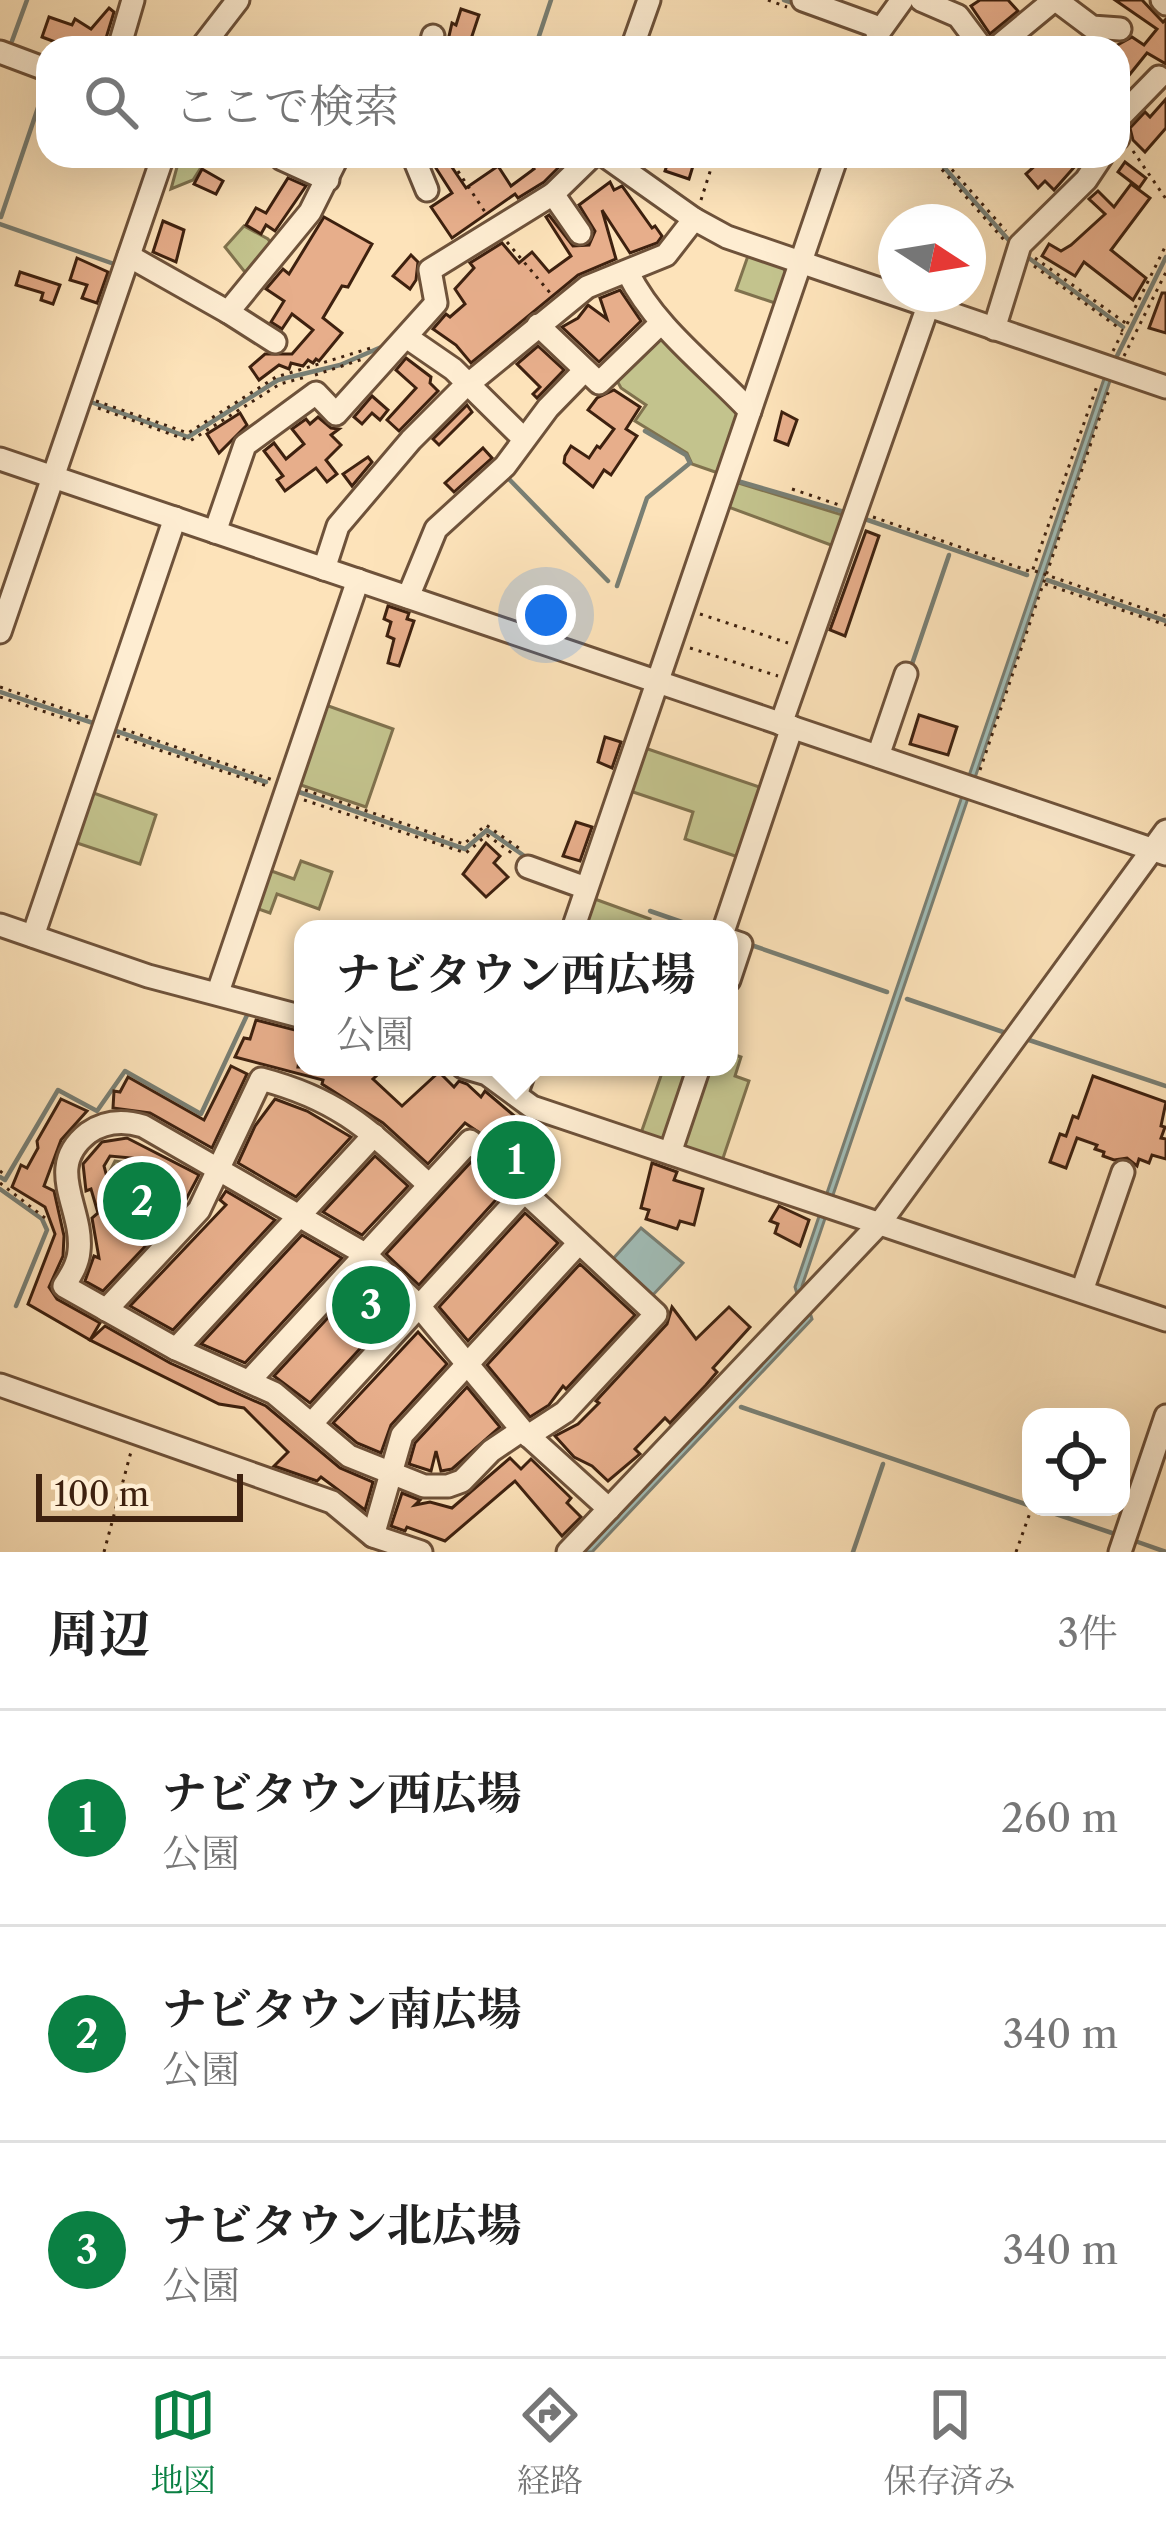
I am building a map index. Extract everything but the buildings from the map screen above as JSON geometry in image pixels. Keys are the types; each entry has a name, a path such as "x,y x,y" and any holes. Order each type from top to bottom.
{"street":[{"path":"122,36 133,0"},
{"path":"210,36 238,0"},
{"path":"636,36 649,0"},
{"path":"803,0 872,25 876,36"},
{"path":"880,36 902,0"},
{"path":"921,0 958,16 973,36"},
{"path":"1029,36 1054,0 1092,27 1120,29"},
{"path":"0,52 36,66"},
{"path":"1130,107 1160,77"},
{"path":"0,632 160,168"},
{"path":"302,168 328,180"},
{"path":"228,312 310,212 333,168"},
{"path":"418,168 428,190"},
{"path":"215,532 245,445 316,394 336,414 436,304 430,270 553,194 580,168"},
{"path":"621,168 727,237 878,289"},
{"path":"575,920 833,168"},
{"path":"994,329 1020,245 1094,168"},
{"path":"553,194 580,233"},
{"path":"324,568 338,526 411,440 468,384 587,287 666,255 694,219"},
{"path":"129,256 275,342"},
{"path":"628,273 661,323 750,411"},
{"path":"727,920 796,682 926,312"},
{"path":"945,312 1166,387"},
{"path":"538,325 598,383 661,323"},
{"path":"408,338 468,384 524,439"},
{"path":"408,597 436,529 505,466 548,408 584,371"},
{"path":"0,459 969,787 1162,845 880,1223 568,1552"},
{"path":"33,937 175,518"},
{"path":"218,992 358,580"},
{"path":"878,756 906,674"},
{"path":"528,867 586,888"},
{"path":"0,926 148,976 294,1014"},
{"path":"300,1090 304,1076"},
{"path":"488,1076 532,1107 1166,1320"},
{"path":"516,1095 523,1076"},
{"path":"670,1153 696,1076"},
{"path":"106,1310 199,1210 261,1079 300,1090 353,1116 429,1185"},
{"path":"250,1380 365,1254 470,1141 656,1314 566,1412 525,1433 491,1450 462,1480 448,1486 424,1486 349,1456 274,1393 176,1349 64,1286 79,1254 66,1169 77,1143 109,1122 130,1122 365,1254 419,1306 525,1433 609,1509"},
{"path":"176,1349 374,1135"},
{"path":"1082,1292 1124,1172"},
{"path":"312,1423 524,1192"},
{"path":"373,1536 402,1435 579,1243"},
{"path":"0,1385 332,1502 373,1536 421,1552"},
{"path":"1120,1552 1166,1416"}],"path":[{"path":"1130,149 1166,199"},
{"path":"694,219 711,168"},
{"path":"1035,571 1109,367 1166,245"},
{"path":"969,787 1043,584 1109,367 1166,272"},
{"path":"93,400 188,433 276,377 380,345"},
{"path":"792,489 1166,616"},
{"path":"1043,584 1166,626"},
{"path":"682,608 807,649"},
{"path":"671,642 796,682"},
{"path":"0,697 466,853 487,835 527,861 528,867"},
{"path":"0,1183 49,1221"},
{"path":"104,1552 135,1435"},
{"path":"1016,1552 1029,1516"}],"green space":[{"path":"177,168 201,168 193,180 171,189"},
{"path":"244,226 268,239 276,250 252,281 225,247"},
{"path":"749,253 782,265 788,277 778,304 736,290"},
{"path":"658,330 742,408 721,474 692,464 687,453 635,421 646,405 621,388 615,377"},
{"path":"732,481 849,517 839,548 723,505"},
{"path":"320,703 393,729 366,807 292,782"},
{"path":"642,747 768,790 744,859 685,839 693,812 627,790"},
{"path":"85,790 156,815 140,864 68,840"},
{"path":"301,861 332,872 319,909 277,894 270,913 250,906 263,868 294,879"},
{"path":"592,898 650,919 650,920 584,920"},
{"path":"661,1076 693,1076 671,1144 640,1136"},
{"path":"700,1076 749,1081 721,1164 678,1149"},
{"path":"503,1133 544,1171 529,1187 488,1148"},
{"path":"115,1161 135,1164 160,1178 153,1192 188,1210 163,1239 116,1212 110,1171"},
{"path":"370,1267 408,1308 376,1344 330,1301 361,1268"}],"water":[{"path":"1105,376 1111,378 802,1286 812,1319 592,1552 583,1552 804,1317 795,1287"},
{"path":"641,1228 683,1263 651,1297 612,1260"}],"waterway":[{"path":"12,41 27,0"},
{"path":"539,36 551,0"},
{"path":"784,0 799,5"},
{"path":"1,217 36,114"},
{"path":"945,168 1014,246"},
{"path":"0,224 117,265"},
{"path":"1026,256 1123,327"},
{"path":"1117,356 1166,257"},
{"path":"89,397 88,401 188,437 278,380 340,365 386,345"},
{"path":"617,586 647,498 690,463 686,455 645,431"},
{"path":"507,477 608,581"},
{"path":"734,480 848,513"},
{"path":"859,517 1027,575"},
{"path":"911,667 949,555"},
{"path":"1047,580 1166,621"},
{"path":"0,692 99,725"},
{"path":"113,730 266,782"},
{"path":"296,791 465,849 487,830 523,855"},
{"path":"650,911 676,920"},
{"path":"751,945 887,992"},
{"path":"907,999 1006,1033"},
{"path":"0,1177 5,1180 58,1090 97,1111 125,1071 201,1114 248,1013"},
{"path":"1026,1039 1166,1086"},
{"path":"0,1189 42,1219 47,1230 16,1306"},
{"path":"741,1407 1022,1503"},
{"path":"853,1552 883,1464"},
{"path":"1062,1516 1118,1535"},
{"path":"1135,1541 1166,1552"}],"place":[{"name":"ナビタウン西広場","path":"516,1160"},
{"name":"ナビタウン南広場","path":"142,1201"},
{"name":"ナビタウン北広場","path":"371,1305"}]}
